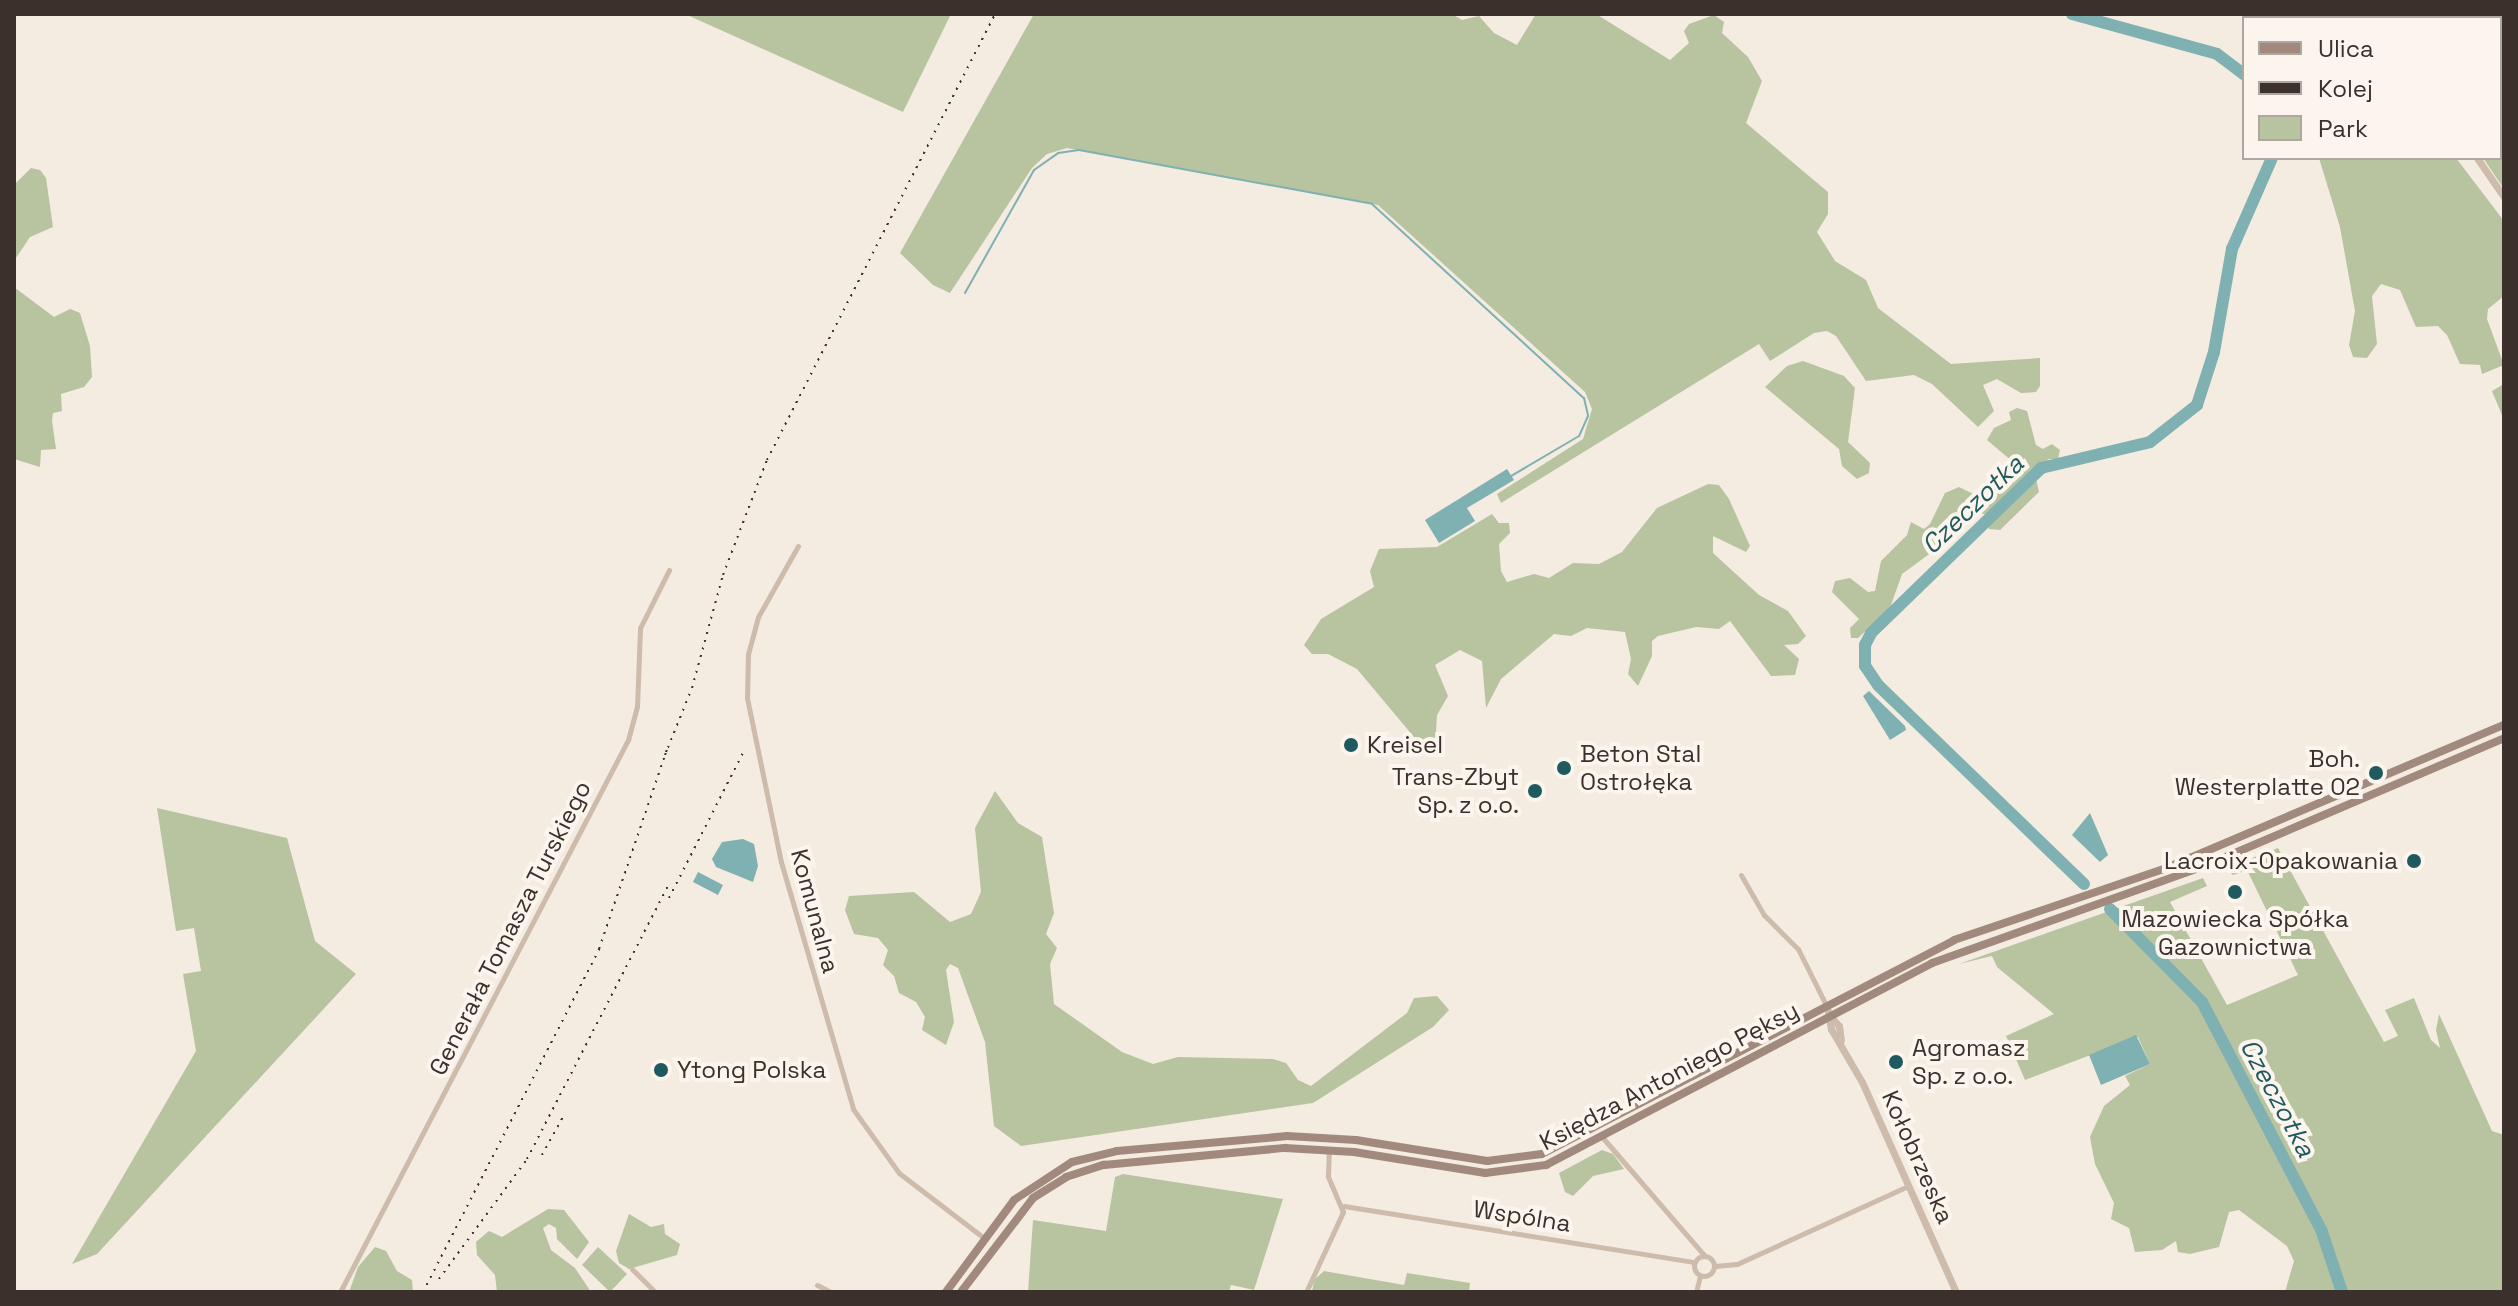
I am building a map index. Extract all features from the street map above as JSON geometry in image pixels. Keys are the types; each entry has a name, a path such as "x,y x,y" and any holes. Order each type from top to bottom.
{"main road":[{"name":"Księdza Antoniego Pęksy","path":"946,1292 1009,1205 1041,1178 1072,1162 1117,1151 1299,1136 1475,1160 1533,1156 1563,1145 1825,1003 1954,940 2197,856 2504,725"},
{"name":"Księdza Antoniego Pęksy","path":"961,1292 1023,1208 1078,1172 1152,1159 1329,1149 1495,1173 1546,1165 1603,1138 1829,1015 1961,950 2202,867 2504,738"}],"street":[{"path":"2478,160 2504,197"},
{"name":"Komunalna","path":"798,546 758,617 748,654 747,698 781,862 853,1109 899,1173 984,1238"},
{"name":"Generała Tomasza Turskiego","path":"340,1292 628,740 637,707 640,628 669,570"},
{"path":"1741,875 1764,915 1798,949 1825,1003"},
{"name":"Kołobrzeska","path":"1825,1003 1956,1292"},
{"path":"1603,1138 1715,1266"},
{"path":"1306,1292 1344,1206 1328,1176 1329,1149"},
{"path":"1715,1266 1737,1264 1908,1186"},
{"name":"Wspólna","path":"1344,1206 1695,1262"},
{"path":"1696,1292 1700,1276 1695,1262 1705,1256"},
{"path":"1700,1276 1710,1275 1715,1266"},
{"path":"632,1269 655,1292"},
{"path":"817,1285 831,1292"}],"green space":[{"path":"685,14 951,14 903,112"},
{"path":"1034,14 1452,14 1462,20 1479,16 1494,33 1517,45 1536,14 1596,14 1670,60 1689,43 1684,31 1689,24 1714,15 1724,22 1722,33 1748,57 1762,81 1746,123 1828,192 1828,214 1817,232 1835,261 1866,280 1878,308 1951,364 2040,358 2040,386 2036,392 2021,393 1997,379 1983,385 1994,411 1978,427 1932,384 1914,375 1866,381 1836,336 1827,331 1814,333 1770,361 1759,344 1501,503 1497,494 1583,439 1592,409 1585,392 1378,205 1067,148 1047,154 1032,168 950,293 933,285 900,253"},
{"path":"2357,14 2358,16 2287,16"},
{"path":"2404,14 2504,14 2504,189 2484,160 2502,160 2502,16"},
{"path":"2320,160 2458,160 2504,221 2504,296 2488,309 2487,319 2504,365 2482,374 2480,365 2460,364 2447,335 2438,326 2416,327 2400,290 2381,284 2372,296 2377,344 2367,358 2353,357 2349,345 2355,311 2340,227"},
{"path":"31,168 40,170 46,178 53,227 30,237 14,261 14,185"},
{"path":"14,287 54,317 70,309 80,313 90,346 92,377 84,387 61,394 62,411 53,413 52,421 56,449 41,450 40,467 14,459"},
{"path":"1803,361 1844,376 1855,388 1848,442 1870,463 1869,473 1857,479 1842,466 1839,449 1765,387 1787,366"},
{"path":"2504,384 2504,420 2492,391"},
{"path":"2017,408 2027,411 2036,445 2043,449 2052,444 2060,450 2058,459 2049,459 2034,470 2039,492 2000,530 1989,529 1986,515 1969,508 1960,511 1932,552 1902,574 1890,608 1858,638 1851,638 1850,628 1859,619 1832,592 1835,581 1850,578 1868,592 1875,591 1881,561 1907,535 1911,522 1924,529 1930,524 1945,493 1959,487 1982,498 2014,474 2020,462 2013,462 1987,440 1994,428 2011,420 2009,412"},
{"path":"1708,484 1719,485 1729,499 1750,546 1746,552 1713,536 1713,553 1759,595 1788,611 1806,636 1798,644 1784,645 1799,659 1795,675 1771,676 1730,621 1719,629 1696,627 1658,636 1652,641 1652,656 1638,686 1628,674 1631,659 1625,632 1587,628 1571,636 1554,634 1501,679 1486,708 1482,661 1460,650 1435,665 1448,696 1437,715 1435,749 1424,749 1357,669 1328,654 1312,654 1304,645 1321,619 1374,587 1370,571 1379,549 1437,547 1492,514 1499,523 1509,523 1510,533 1499,544 1501,571 1507,582 1534,574 1549,578 1573,563 1599,564 1622,552 1657,508"},
{"path":"995,791 1018,823 1042,837 1054,913 1046,934 1057,948 1050,964 1054,1004 1122,1052 1153,1064 1178,1057 1273,1059 1286,1063 1298,1080 1311,1086 1407,1013 1414,998 1437,996 1449,1010 1433,1027 1313,1103 1021,1146 994,1126 985,1042 958,968 950,964 946,970 954,1022 946,1045 922,1030 925,1017 916,1002 899,993 894,976 883,965 888,950 878,938 854,934 845,910 849,896 914,892 950,922 971,914 981,892 975,828"},
{"path":"157,808 287,838 315,941 356,974 97,1254 72,1264 196,1051 183,974 201,971 194,928 176,931"},
{"path":"2278,848 2384,1042 2398,1036 2385,1010 2414,998 2431,1040 2440,1048 2436,1030 2439,1014 2492,1131 2504,1135 2504,1292 2285,1292 2294,1261 2287,1246 2239,1210 2229,1212 2219,1247 2190,1254 2178,1252 2176,1241 2162,1250 2135,1252 2129,1228 2111,1219 2114,1203 2095,1164 2090,1137 2104,1106 2130,1085 2125,1076 2150,1064 2138,1037 2025,1080 2006,1036 2054,1014 1997,967 1992,956 1959,964 2203,878 2207,886 2170,902 2227,1005 2298,975 2247,870 2233,875 2226,868"},
{"path":"1602,1150 1613,1154 1624,1169 1593,1176 1573,1196 1565,1192 1559,1173"},
{"path":"1123,1174 1283,1199 1254,1290 1231,1285 1229,1292 1028,1292 1033,1220 1106,1231 1115,1177"},
{"path":"548,1209 564,1210 589,1242 577,1259 557,1239 556,1228 549,1224 543,1228 551,1250 575,1268 591,1292 497,1292 495,1275 477,1255 476,1242 489,1231 502,1237"},
{"path":"629,1214 651,1227 664,1224 665,1234 680,1244 677,1255 629,1269 619,1263 616,1251"},
{"path":"375,1247 386,1251 397,1271 412,1280 413,1292 349,1292 358,1267"},
{"path":"598,1247 627,1274 610,1292 582,1265"},
{"path":"1324,1271 1404,1285 1407,1273 1470,1283 1469,1292 1312,1292 1314,1280"}],"water":[{"path":"1507,469 1514,480 1467,508 1475,521 1439,543 1425,520"},
{"path":"1869,691 1906,730 1890,740 1863,696"},
{"path":"2090,813 2108,855 2100,862 2072,835"},
{"path":"743,839 754,844 758,866 753,882 716,867 712,859 722,842"},
{"path":"698,872 723,885 718,895 693,882"},
{"path":"2136,1035 2150,1064 2101,1085 2089,1055"}],"waterway":[{"name":"Czeczotka","path":"2072,14 2217,54 2242,73"},
{"path":"965,293 1034,170 1058,153 1079,150 1372,204 1584,398 1588,416 1579,436 1511,476"},
{"name":"Czeczotka","path":"2084,884 1878,685 1865,666 1865,645 1871,633 2041,468 2150,442 2197,405 2214,352 2232,249 2271,160"},
{"name":"Czeczotka","path":"2110,909 2202,1002 2322,1232 2342,1292"}],"railway":[{"path":"665,755 692,688 723,575 767,460 995,14"},
{"path":"423,1292 599,949 668,746"},
{"path":"669,898 743,753"},
{"path":"439,1279 527,1159 669,884"},
{"path":"542,1155 563,1117"}],"place":[{"name":"Kreisel","path":"1351,745"},
{"name":"Beton Stal Ostrołęka","path":"1564,768"},
{"name":"Boh. Westerplatte 02","path":"2376,773"},
{"name":"Trans-Zbyt Sp. z o.o.","path":"1535,791"},
{"name":"Lacroix-Opakowania","path":"2414,861"},
{"name":"Mazowiecka Spółka Gazownictwa","path":"2235,892"},
{"name":"Agromasz Sp. z o.o.","path":"1896,1062"},
{"name":"Ytong Polska","path":"661,1070"}]}
